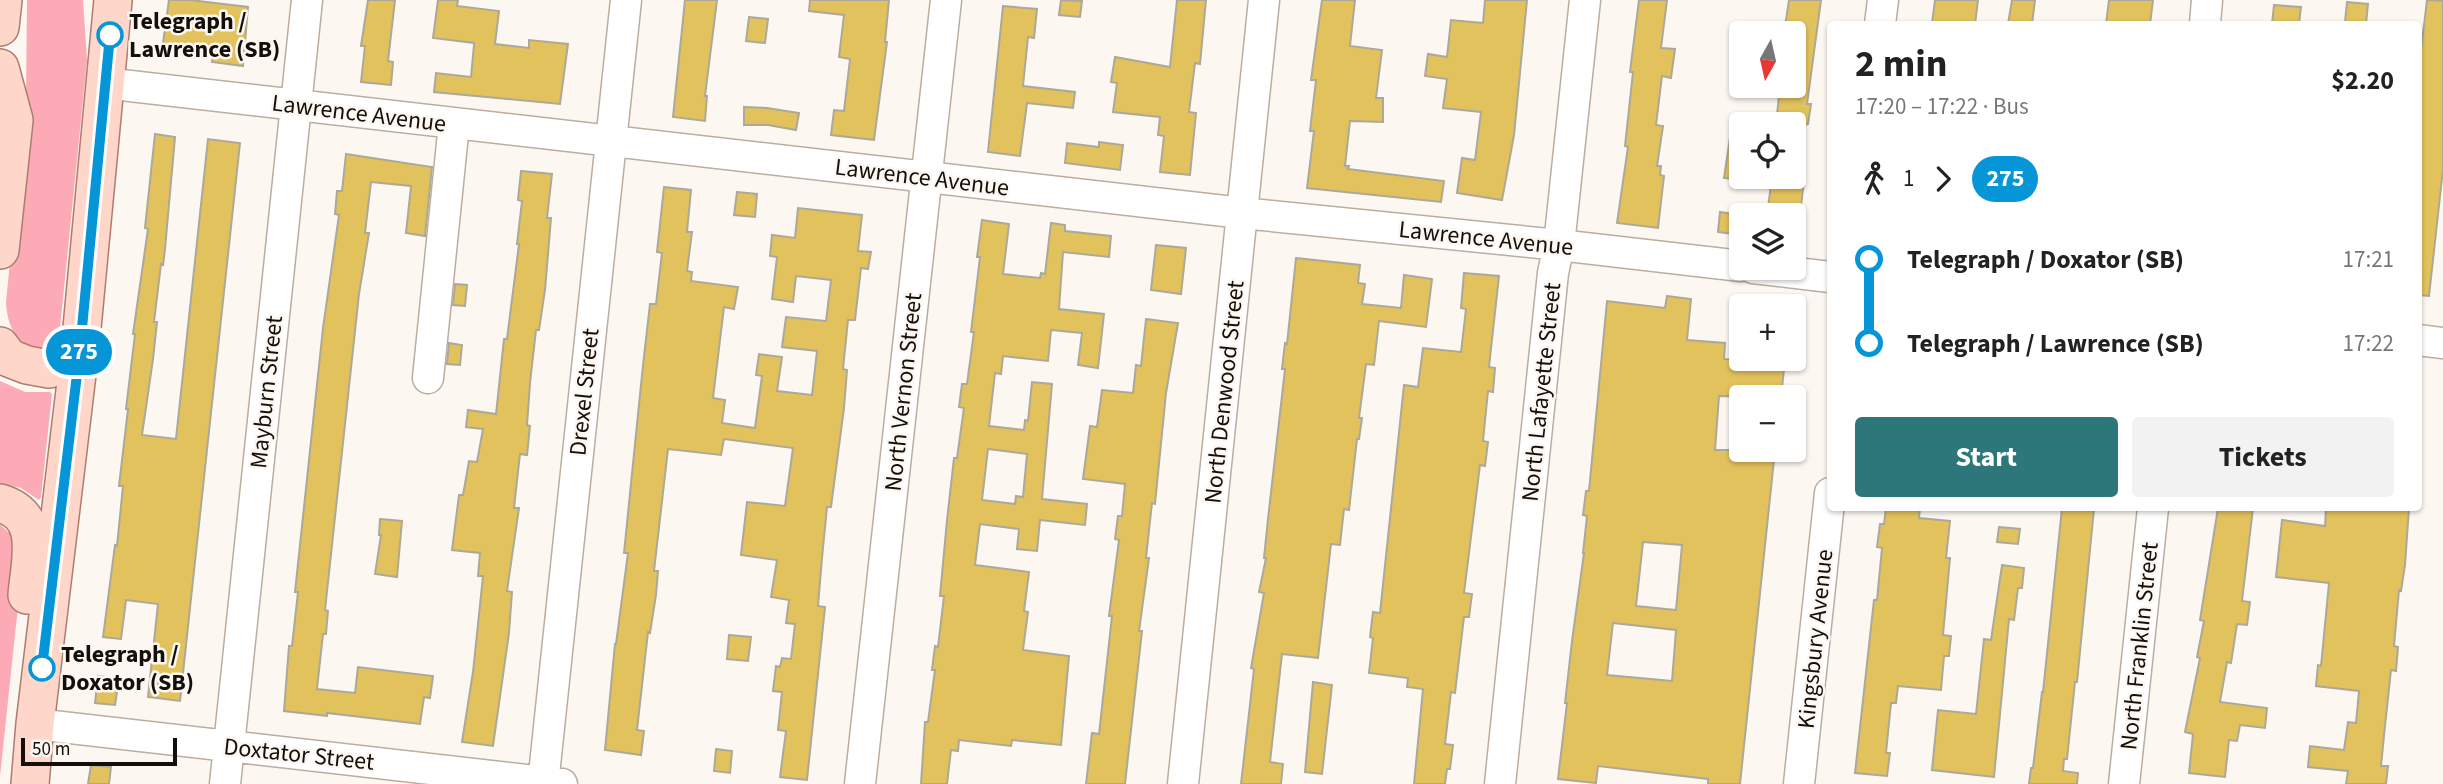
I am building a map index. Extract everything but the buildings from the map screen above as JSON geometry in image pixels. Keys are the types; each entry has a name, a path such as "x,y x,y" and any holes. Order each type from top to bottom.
{"main road":[{"path":"0,27 3,0"},
{"path":"89,0 104,83"},
{"path":"30,784 81,338 113,0"},
{"path":"0,68 14,120 0,250"},
{"path":"0,346 9,358 49,369 67,359 81,338"},
{"path":"0,503 12,507 22,515 30,527 30,557 7,784"}],"street":[{"name":"Mayburn Street","path":"225,784 307,0"},
{"name":"Drexel Street","path":"549,784 626,0"},
{"name":"North Vernon Street","path":"860,784 946,0"},
{"name":"North Denwood Street","path":"1183,784 1264,0"},
{"name":"North Lafayette Street","path":"1500,784 1553,273 1559,245 1585,0"},
{"path":"1880,21 1883,0"},
{"path":"2205,21 2207,0"},
{"name":"Lawrence Avenue","path":"104,83 1242,213 1729,265"},
{"path":"428,379 454,124"},
{"path":"1806,274 1827,277"},
{"path":"2422,340 2443,343"},
{"name":"Kingsbury Avenue","path":"1799,784 1828,511"},
{"name":"North Franklin Street","path":"2124,784 2153,511"},
{"name":"Doxtator Street","path":"35,724 549,784"}],"shaded area":[{"path":"27,0 83,0 87,60 59,338 51,353 31,355 13,331 6,302 26,102"},
{"path":"0,381 25,392 52,394 39,500 21,488 0,483"},
{"path":"0,524 13,537 22,569 0,776"}],"bus line":[{"name":"275","path":"42,668 80,349 110,35"}],"place":[{"name":"Telegraph / Lawrence (SB)","path":"110,35"},
{"name":"Telegraph / Doxator (SB)","path":"42,668"}]}
